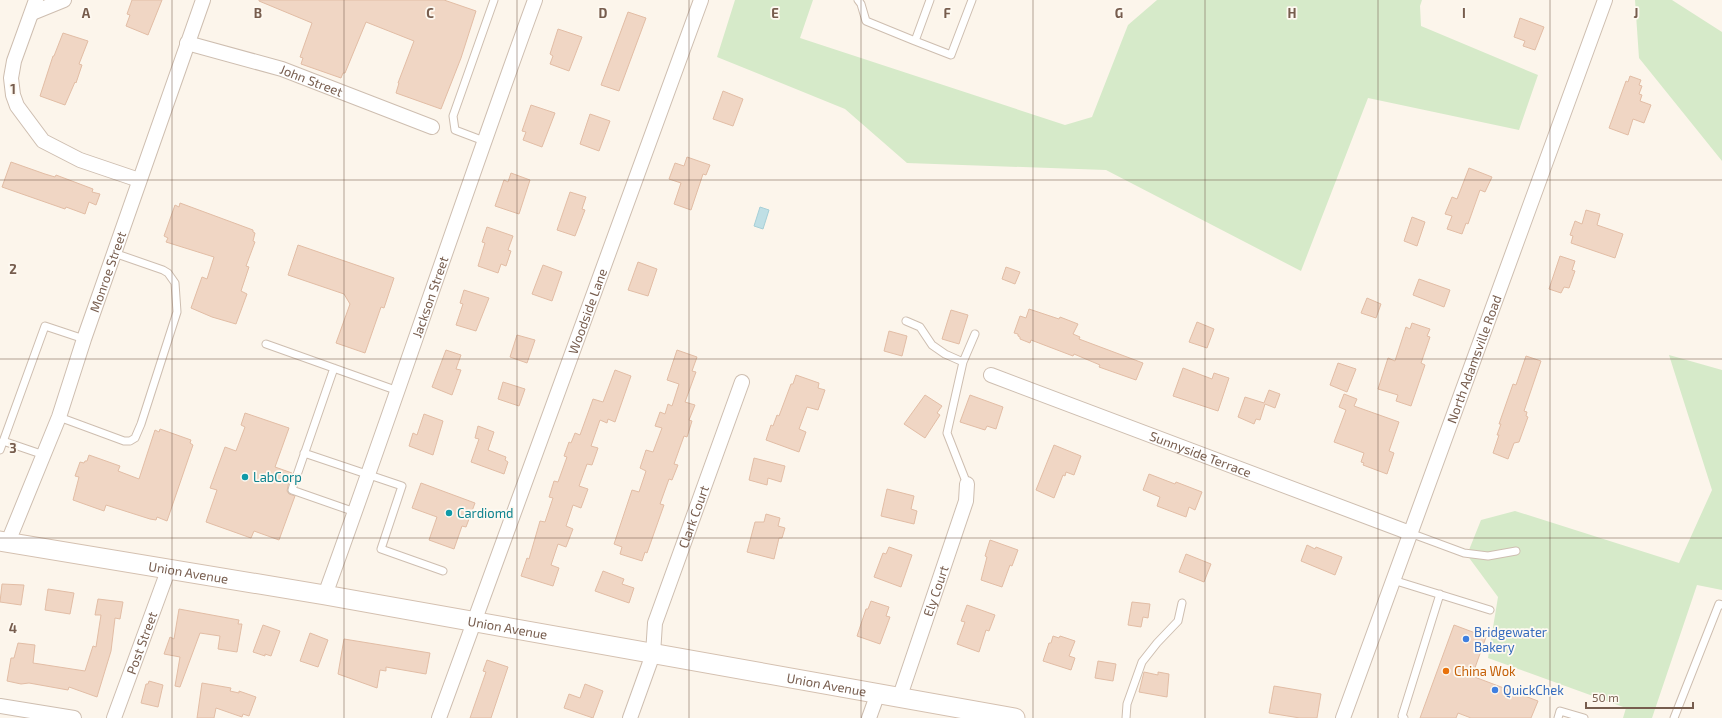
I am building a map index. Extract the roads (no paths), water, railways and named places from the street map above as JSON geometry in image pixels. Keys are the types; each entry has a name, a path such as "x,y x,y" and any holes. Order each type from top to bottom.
{"street":[{"path":"64,0 34,7 24,29 14,61 11,78 13,96 17,106 43,141 80,160 139,180"},
{"name":"Monroe Street","path":"4,542 44,455 59,417 84,339 203,0"},
{"name":"Jackson Street","path":"325,594 398,391 484,140 535,0"},
{"name":"Woodside Lane","path":"439,718 701,0"},
{"name":"North Adamsville Road","path":"1343,718 1604,0"},
{"name":"John Street","path":"187,43 282,69 432,126"},
{"name":"Sunnyside Terrace","path":"991,375 1410,534"},
{"name":"Clark Court","path":"630,718 653,654 655,623 742,382"},
{"name":"Ely Court","path":"900,696 966,501 966,484"},
{"name":"Union Avenue","path":"4,542 325,594 653,654 900,696 1015,718"},
{"name":"Post Street","path":"114,718 169,568"},
{"path":"869,718 878,693"},
{"path":"0,706 74,718"}],"lane":[{"path":"484,140 455,130 453,116 494,0"},
{"path":"858,0 862,4 866,21 951,55 972,0"},
{"path":"915,41 930,0"},
{"path":"59,417 130,441 135,438 141,424 177,312 175,282 168,273 163,270 114,253"},
{"path":"906,321 920,326 932,345 945,354 963,362"},
{"path":"0,450 44,326 84,339"},
{"path":"966,484 947,433 963,362 975,334"},
{"path":"266,344 398,391"},
{"path":"297,475 334,368"},
{"path":"3,441 44,455"},
{"path":"304,453 402,486 381,549 443,571"},
{"path":"294,483 292,490 355,512"},
{"path":"1410,534 1464,553 1488,556 1516,551"},
{"path":"1393,580 1490,610"},
{"path":"1403,717 1440,594"},
{"path":"1126,718 1128,704 1142,662 1178,621 1182,603"},
{"path":"1674,718 1718,604 1722,605"},
{"path":"1558,718 1560,711 1584,718"}],"water":[{"path":"760,207 769,210 763,229 754,226"}],"place":[{"name":"LabCorp","path":"245,477"},
{"name":"Cardiomd","path":"449,513"},
{"name":"Bridgewater Bakery","path":"1466,639"},
{"name":"China Wok","path":"1446,671"},
{"name":"QuickChek","path":"1495,690"}]}
